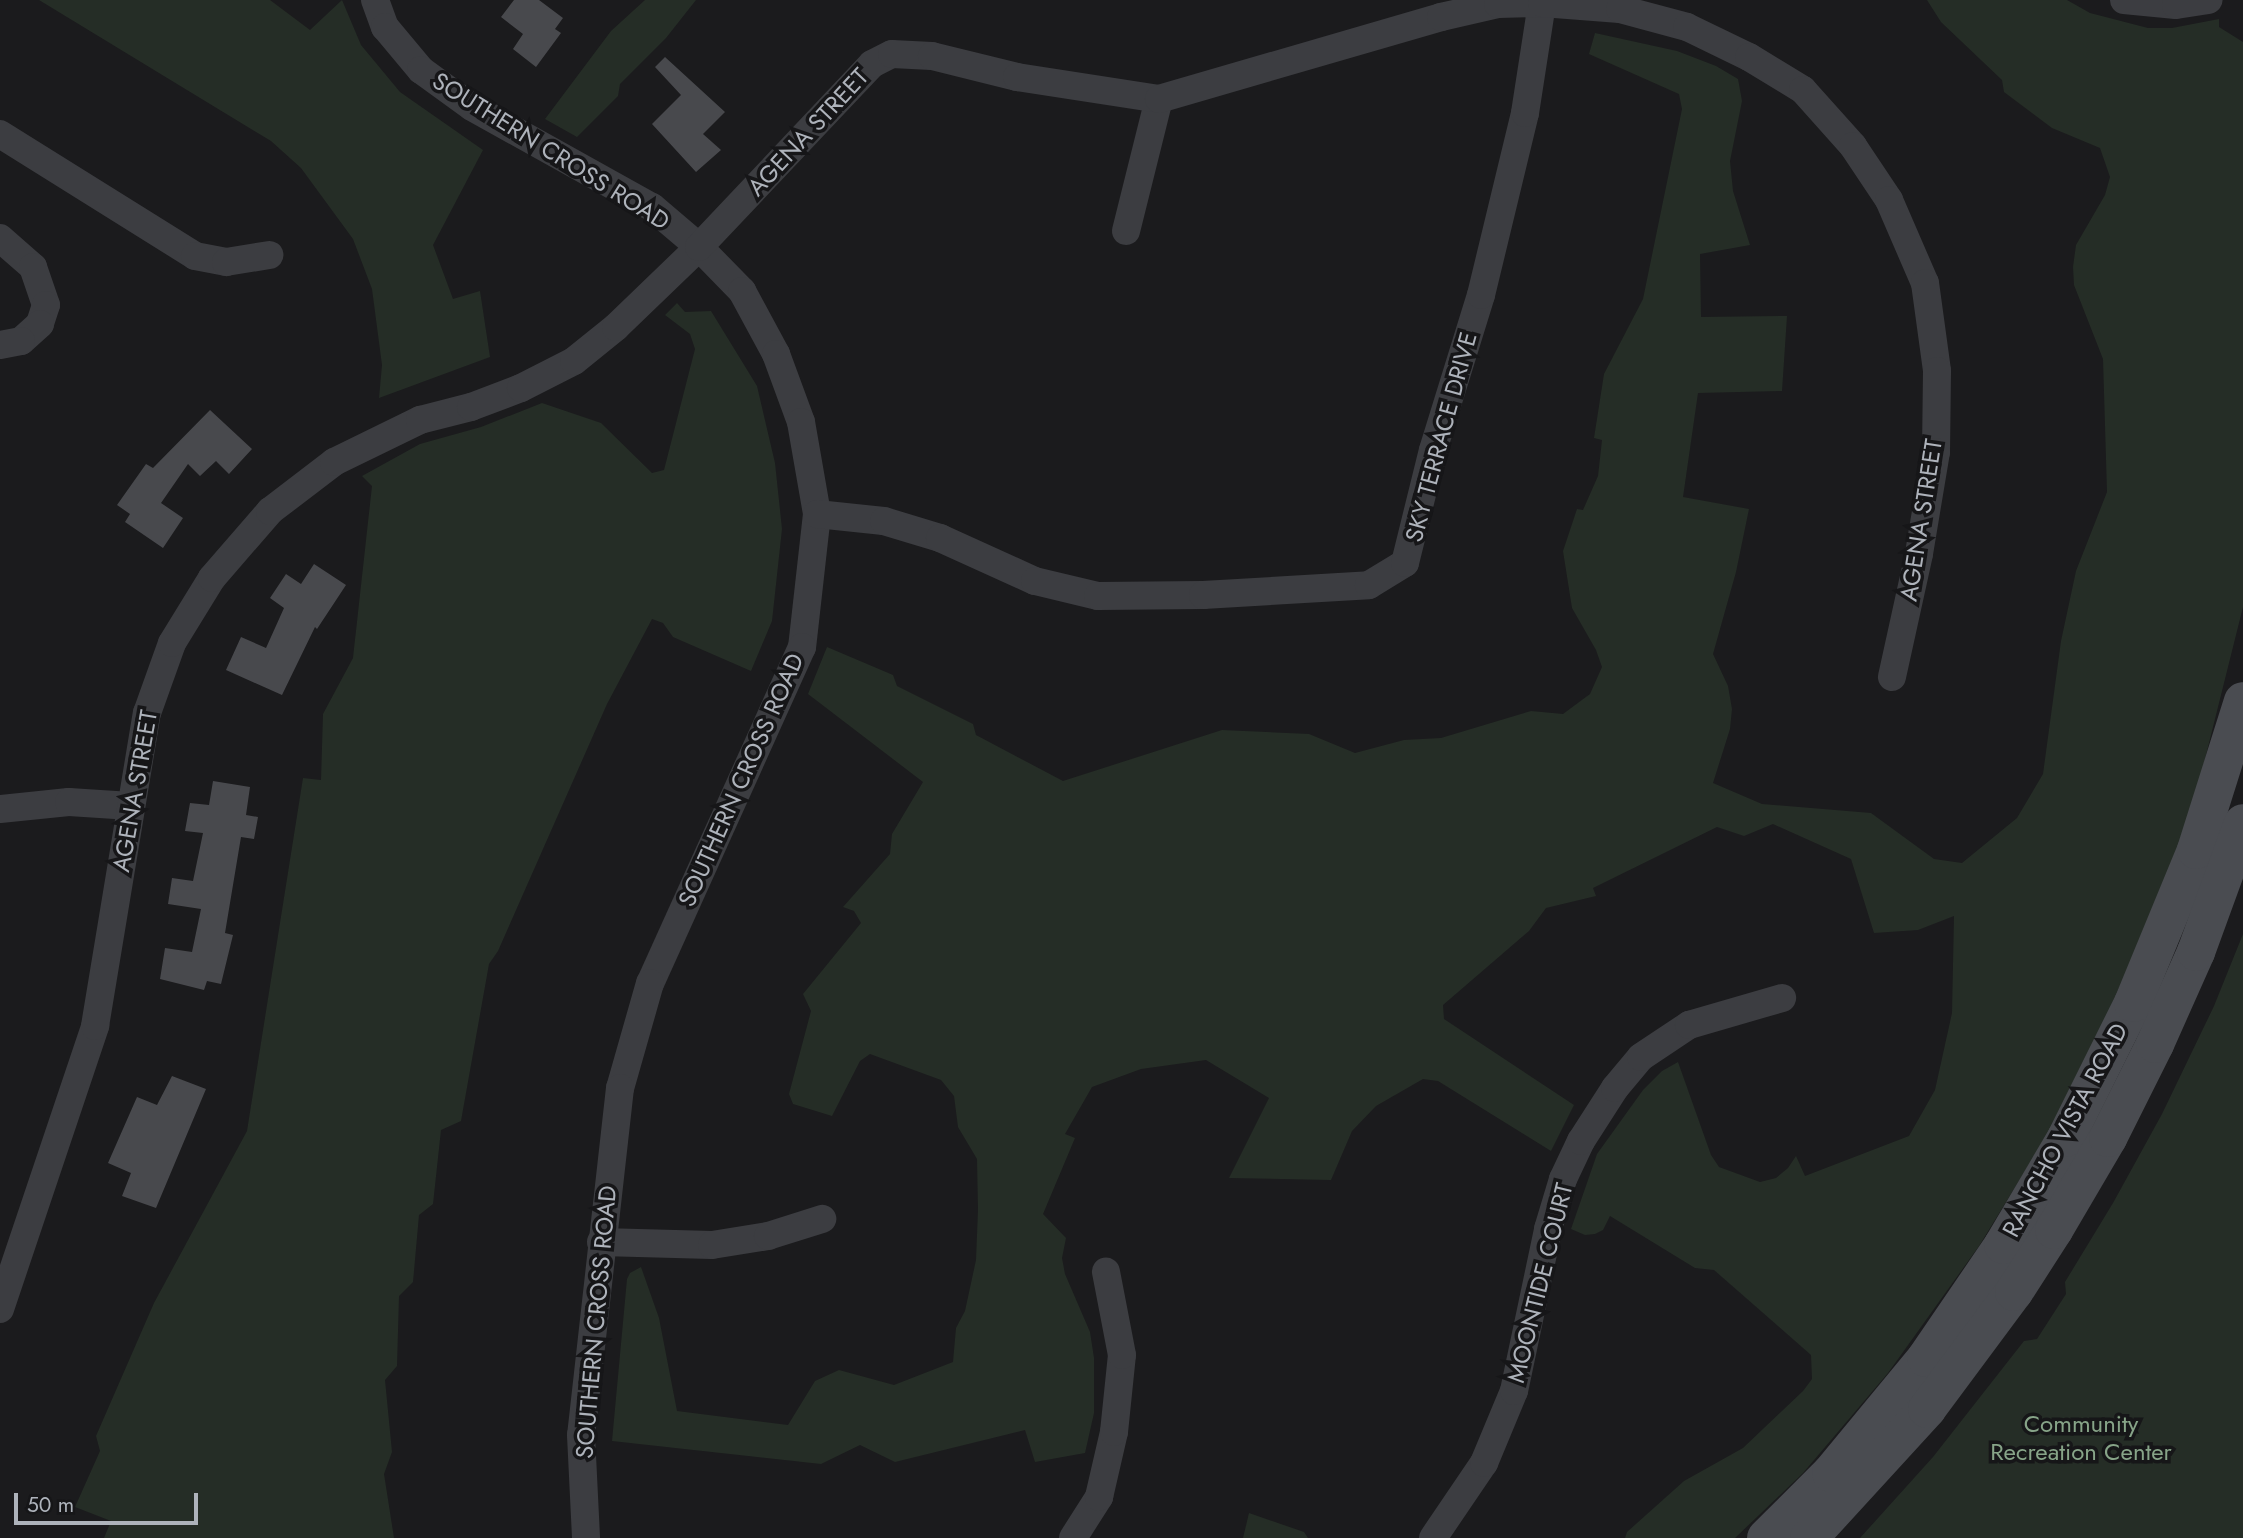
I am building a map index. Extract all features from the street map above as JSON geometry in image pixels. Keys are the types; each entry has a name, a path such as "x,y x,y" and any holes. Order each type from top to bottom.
{"main road":[{"name":"RANCHO VISTA ROAD","path":"1766,1538 1831,1473 1926,1358 2003,1245 2066,1138 2133,1003 2196,850 2243,701"},
{"name":"RANCHO VISTA ROAD","path":"1809,1538 1927,1409 2014,1292 2054,1230 2108,1138 2155,1044 2196,951 2243,823"}],"street":[{"name":"SOUTHERN CROSS ROAD","path":"375,0 385,27 421,70 472,107 652,207 699,247 742,292 776,354 801,422 817,514 802,647 650,983 620,1088 581,1435 586,1538"},
{"path":"2124,0 2176,5 2209,0"},
{"name":"AGENA STREET","path":"0,1309 95,1026 147,713 172,643 212,578 270,511 334,463 420,420 471,407 521,388 574,361 616,327 699,247 872,64 892,54 932,56 1017,76 1159,99 1441,16 1498,4 1542,3 1633,13 1687,27 1749,57 1804,90 1853,146 1889,200 1924,283 1937,371 1936,453 1919,554 1892,677"},
{"name":"SKY TERRACE DRIVE","path":"817,514 884,521 940,538 1035,581 1098,596 1203,595 1369,585 1405,563 1433,450 1480,295 1519,139 1542,3"},
{"path":"1126,231 1159,99"},
{"path":"0,134 195,256 226,262 269,255"},
{"path":"0,238 33,267 46,304 40,324 21,341 0,345"},
{"path":"0,809 69,802 131,806"},
{"name":"MOONTIDE COURT","path":"1433,1538 1484,1463 1514,1391 1548,1229 1563,1179 1581,1141 1608,1098 1641,1057 1689,1025 1782,998"},
{"path":"601,1242 712,1245 768,1236 822,1219"},
{"path":"1073,1538 1099,1497 1114,1432 1122,1355 1106,1272"}],"green space":[{"path":"39,0 270,0 310,30 342,0 361,45 400,92 483,150 433,245 453,299 480,291 490,357 379,398 382,365 372,289 353,239 301,168 271,141"},
{"path":"645,0 696,0 666,38 620,84 618,96 577,137 545,119 611,31"},
{"path":"1927,0 2067,0 2090,13 2148,28 2172,28 2219,19 2219,27 2243,42 2243,607 2197,791 2163,890 2069,1099 1979,1246 1888,1373 1803,1473 1735,1538 1625,1538 1627,1532 1684,1481 1743,1448 1803,1391 1812,1379 1811,1355 1714,1270 1695,1268 1610,1216 1603,1230 1595,1234 1585,1235 1571,1229 1597,1154 1643,1090 1662,1071 1678,1062 1711,1155 1719,1167 1760,1182 1776,1178 1788,1168 1796,1156 1805,1176 1909,1136 1935,1090 1952,1013 1954,916 1918,930 1874,933 1851,859 1773,824 1744,836 1717,827 1593,888 1596,896 1546,908 1529,931 1443,1005 1444,1019 1574,1105 1551,1151 1438,1081 1423,1079 1376,1106 1352,1131 1331,1180 1229,1178 1269,1098 1206,1060 1141,1069 1092,1087 1065,1134 1075,1138 1043,1214 1066,1238 1062,1258 1065,1274 1090,1332 1094,1358 1094,1413 1085,1453 1035,1462 1025,1430 895,1462 860,1445 821,1464 612,1441 627,1279 630,1273 641,1267 659,1318 677,1411 788,1425 815,1381 839,1370 894,1385 953,1362 956,1328 965,1311 976,1260 978,1210 977,1159 958,1127 954,1096 941,1080 870,1054 860,1061 832,1116 793,1104 789,1094 811,1011 803,994 861,923 854,911 843,907 890,854 892,834 923,782 808,694 827,647 893,675 897,686 973,724 976,735 1063,781 1222,730 1309,734 1355,753 1404,740 1441,738 1531,711 1563,714 1590,694 1602,667 1596,650 1572,608 1563,551 1577,509 1583,510 1598,476 1602,440 1594,438 1604,374 1643,299 1682,109 1679,94 1589,54 1595,33 1677,51 1716,66 1738,79 1742,101 1730,161 1733,191 1750,245 1700,254 1701,317 1787,316 1782,391 1698,393 1683,497 1749,509 1736,572 1713,654 1728,686 1732,709 1730,729 1713,783 1762,804 1871,813 1934,859 1962,863 2017,818 2043,774 2061,641 2076,571 2107,492 2103,359 2074,285 2073,267 2076,245 2105,195 2110,177 2100,148 2052,128 2004,92 2002,80 1941,22"},
{"path":"677,303 685,312 711,311 757,386 775,463 782,529 772,621 751,671 673,637 663,623 652,619 607,704 498,951 489,964 461,1121 441,1130 433,1204 419,1215 413,1282 399,1296 397,1366 385,1380 392,1452 384,1474 394,1538 104,1538 111,1521 75,1507 100,1451 96,1436 154,1303 247,1131 303,778 321,780 323,714 353,658 372,486 362,476 420,444 481,427 542,403 601,423 652,473 664,470 695,349 690,334 665,315"},
{"name":"Community Recreation Center","path":"2243,934 2243,1538 1860,1538 1933,1457 2024,1341 2037,1339 2066,1294 2065,1282 2162,1114 2214,1006"},
{"path":"1249,1513 1304,1532 1308,1538 1243,1538"}],"building":[{"path":"514,0 539,0 563,18 555,29 561,33 536,67 513,49 523,34 501,17"},
{"path":"665,57 725,112 703,134 721,150 696,172 652,124 681,95 655,67"},
{"path":"210,410 252,449 229,474 216,461 200,476 188,464 161,503 183,518 163,548 125,522 130,514 117,505 146,464 153,468"},
{"path":"314,564 346,585 317,629 315,627 282,695 226,670 241,637 266,648 284,608 270,598 286,574 301,584"},
{"path":"213,781 250,787 246,815 258,817 254,839 241,837 225,933 233,935 221,984 207,981 204,990 160,979 165,948 192,952 201,909 168,904 172,878 193,881 203,833 185,831 190,803 209,805"},
{"path":"172,1076 206,1089 156,1208 122,1196 131,1173 108,1163 137,1097 157,1105"}]}
